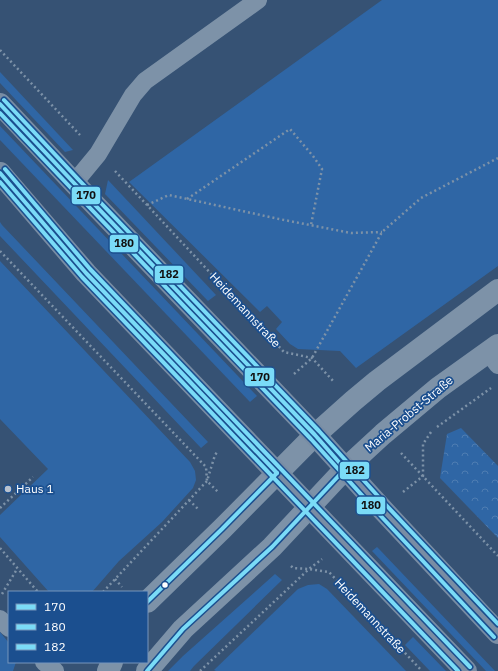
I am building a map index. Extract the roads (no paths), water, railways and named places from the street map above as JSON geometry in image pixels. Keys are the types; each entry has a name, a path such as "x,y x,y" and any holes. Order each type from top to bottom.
{"main road":[{"path":"0,104 315,435 498,633"},
{"path":"0,174 86,273 466,671"}],"street":[{"path":"148,601 222,529 277,472 353,401 377,381 498,290"},
{"name":"Maria-Probst-Straße","path":"146,671 183,629 272,547 345,469 383,434 438,388 495,354"}],"lane":[{"path":"74,183 98,154 133,95 145,81 255,1"},
{"path":"0,619 8,627"},
{"path":"45,663 55,671"}],"place":[{"name":"Haus 1","path":"8,489"}]}
